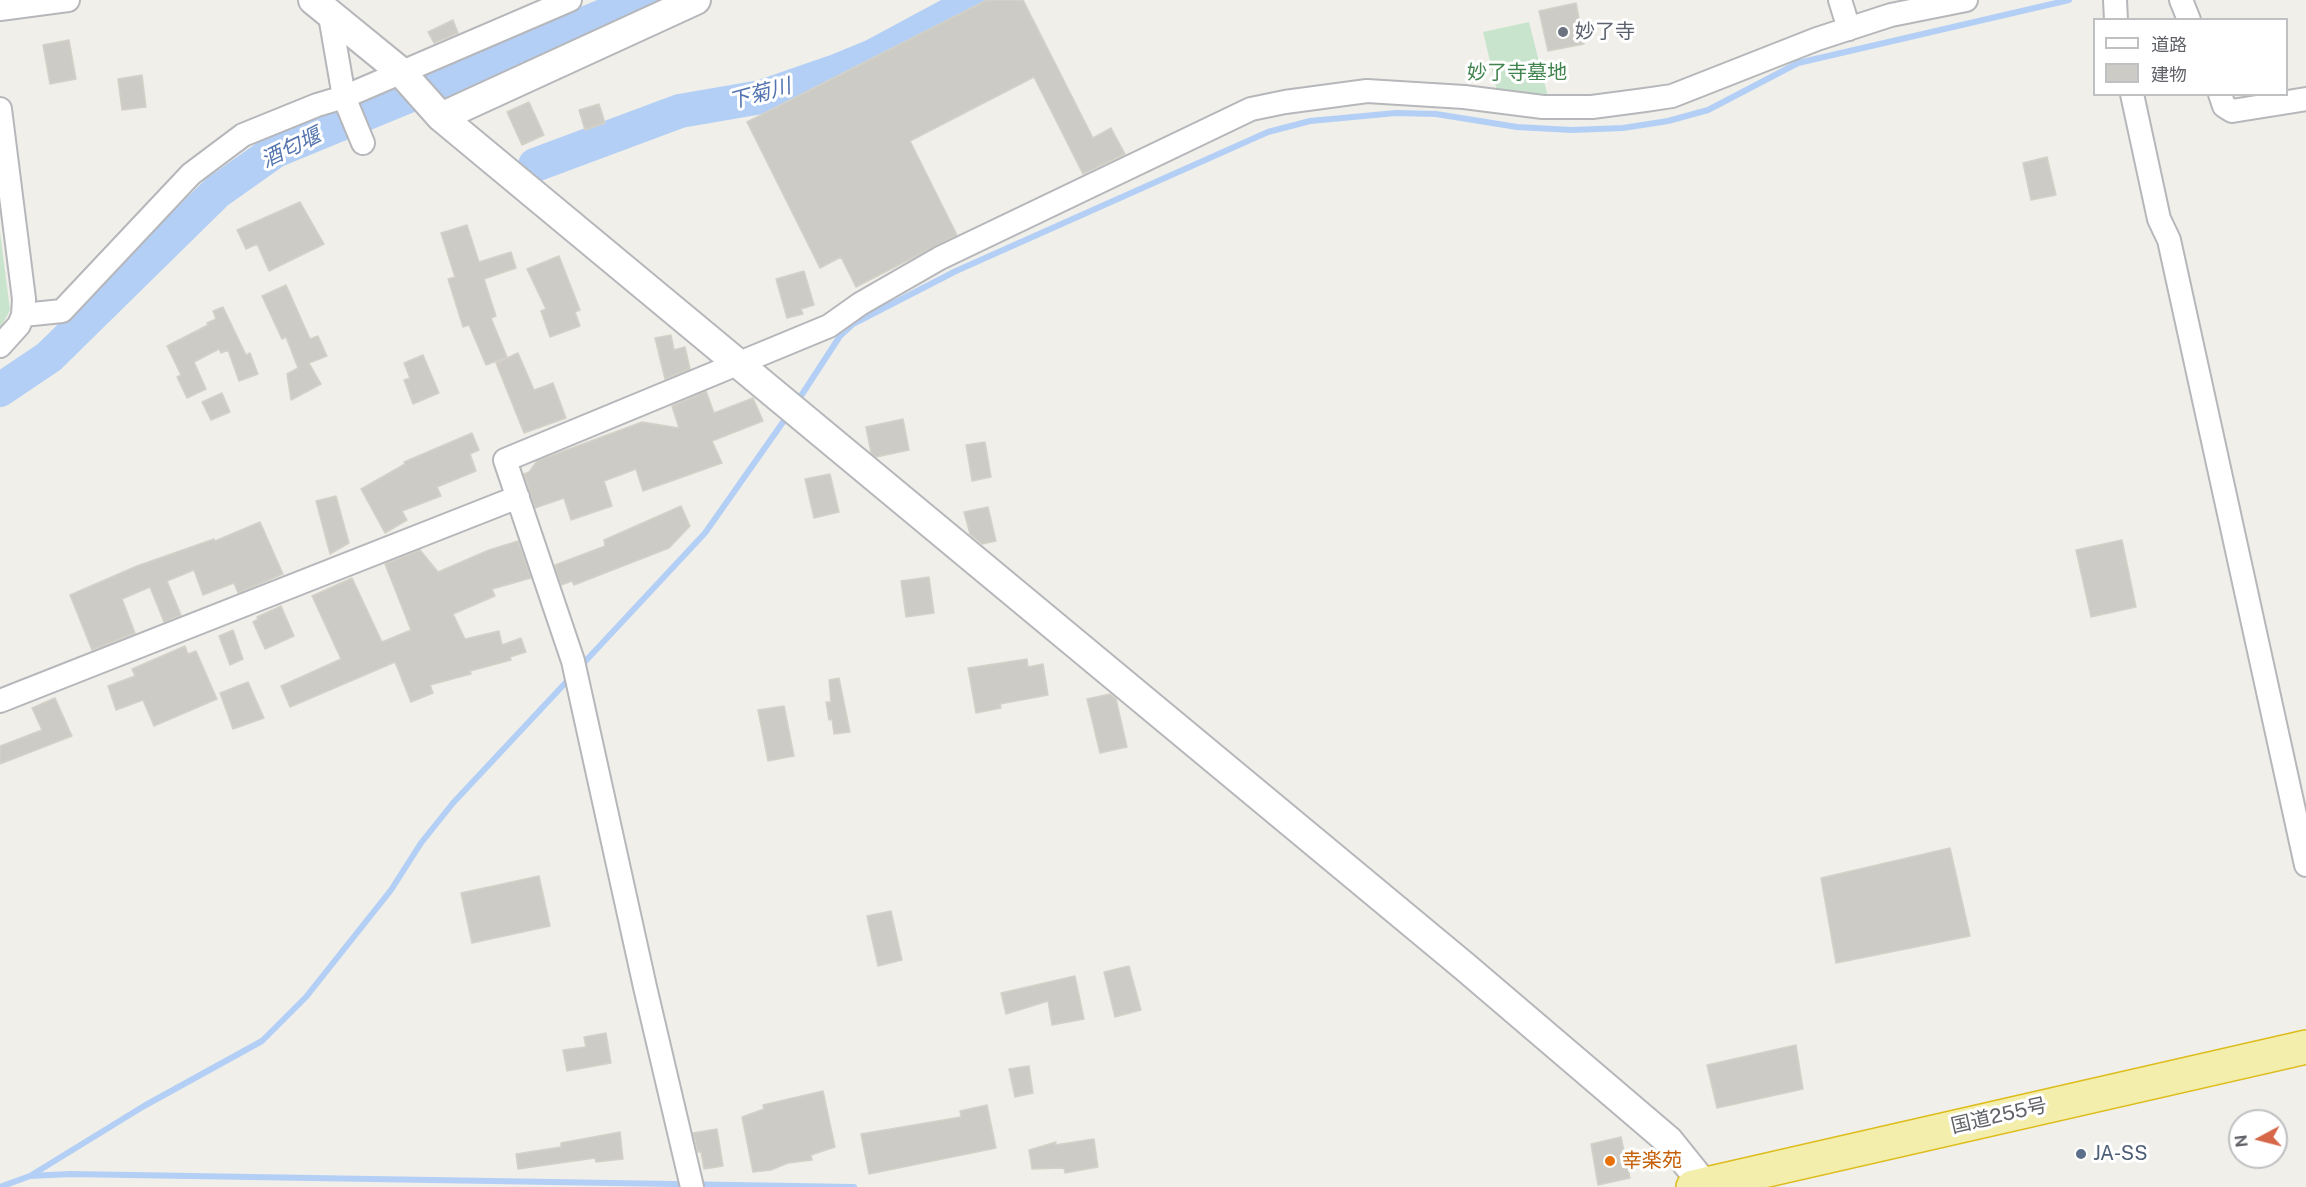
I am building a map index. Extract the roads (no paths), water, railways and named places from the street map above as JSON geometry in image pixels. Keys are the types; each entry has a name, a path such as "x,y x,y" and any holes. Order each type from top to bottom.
{"highway":[{"name":"国道255号","path":"1702,1186 2306,1047"}],"street":[{"path":"0,9 68,0"},
{"path":"23,315 62,311 191,174 220,149 243,135 317,105 344,97 570,0"},
{"path":"440,116 696,0"},
{"path":"1840,0 1849,29"},
{"path":"691,1181 642,976 573,661 505,460 829,326 860,304 940,258 1251,109 1367,91 1464,97 1543,107 1603,106 1672,96 1817,39 1891,15 1966,0"},
{"path":"2115,0 2116,18"},
{"path":"2181,0 2188,18"},
{"path":"321,8 400,72 440,116 814,424 1625,1103 1669,1141 1702,1186"},
{"path":"321,8 344,97 363,143"},
{"path":"2132,96 2159,219 2169,240 2306,864"},
{"path":"2221,96 2224,106 2232,111 2306,99"},
{"path":"0,109 24,299 23,315 8,340 0,346"},
{"path":"0,701 518,497"}],"waterway":[{"name":"酒匂堰","path":"0,390 49,357 217,192 275,151 642,0"},
{"name":"下菊川","path":"535,165 680,111 761,97 839,70 873,56 977,0"},
{"path":"797,402 840,336 853,324 956,271 1268,132 1310,121 1396,113 1436,114 1517,127 1572,130 1623,128 1668,121 1708,110 1798,63 2069,0"},
{"path":"579,668 705,533 788,415"},
{"path":"30,1176 144,1106 262,1041 306,997 391,890 421,843 453,803 570,678"},
{"path":"0,1187 30,1176 70,1174 854,1187"}],"place":[{"name":"妙了寺","path":"1563,32"},
{"name":"JA-SS","path":"2081,1154"},
{"name":"幸楽苑","path":"1610,1161"}],"park label":[{"name":"妙了寺墓地","path":"1517,73"}]}
